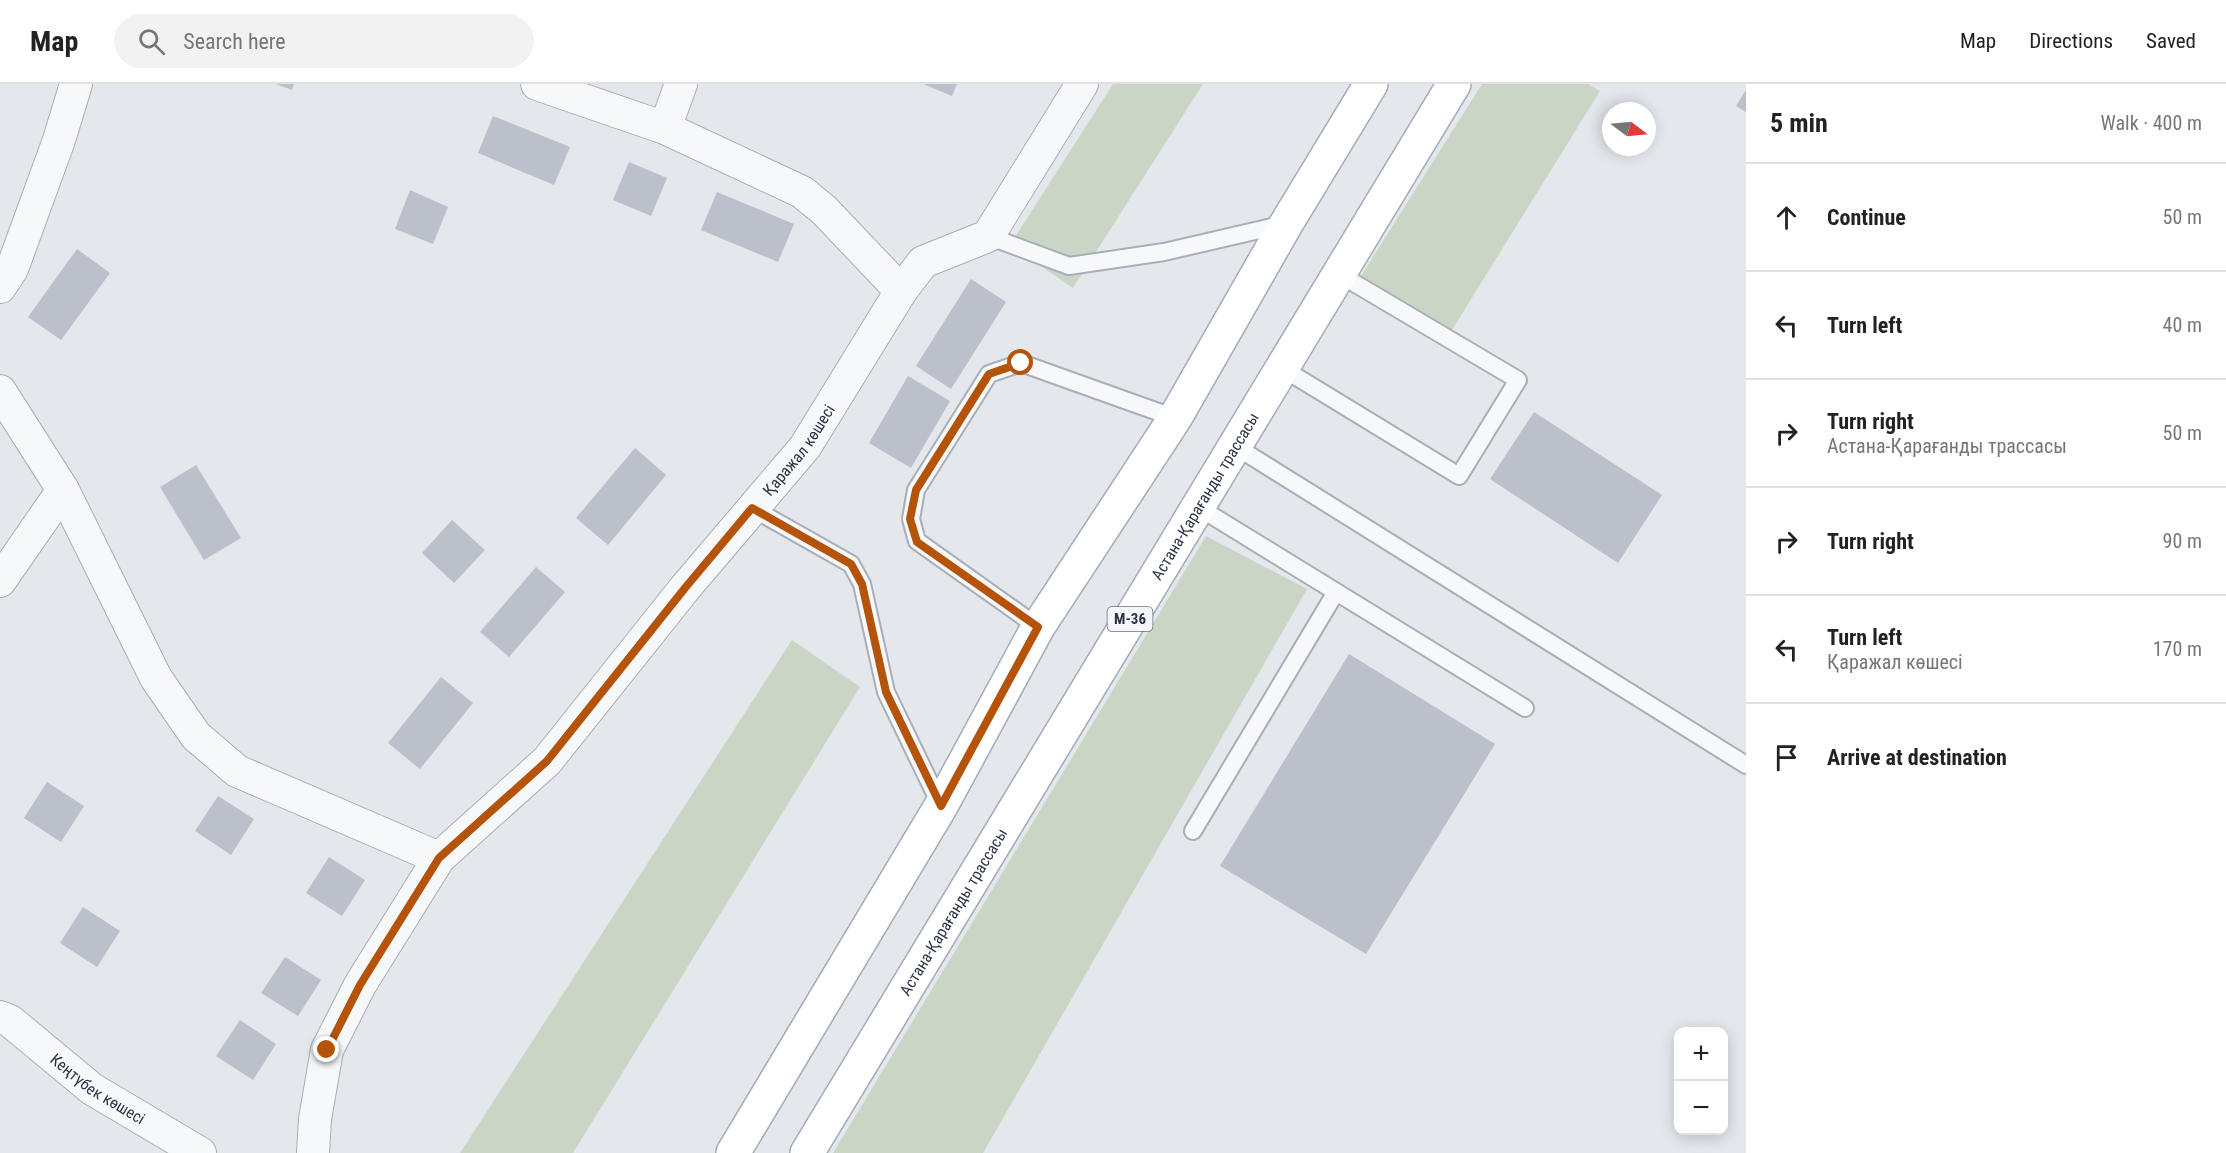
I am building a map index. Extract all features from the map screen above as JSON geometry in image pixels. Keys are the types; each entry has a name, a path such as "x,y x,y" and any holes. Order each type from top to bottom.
{"main road":[{"path":"733,1153 941,806 1038,627 1175,418 1286,224 1371,84"},
{"name":"Астана-Қарағанды трассасы","path":"807,1153 1454,84"}],"street":[{"path":"537,84 665,128 802,192 824,210 901,291"},
{"path":"665,128 681,84"},
{"path":"988,236 1082,84"},
{"path":"0,287 12,269 60,140 70,86"},
{"name":"Қаражал көшесі","path":"313,1153 315,1119 327,1050 360,985 439,858 547,761 685,588 805,447 901,291 923,262 988,236"},
{"path":"0,391 63,490 156,678 196,736 237,771 439,858"},
{"path":"0,581 63,490"},
{"name":"Кеңтүбек көшесі","path":"0,1017 10,1021 92,1089 200,1153"}],"lane":[{"path":"988,236 1069,266 1164,252 1286,224"},
{"path":"1282,368 1459,476 1518,380 1339,274"},
{"path":"1038,627 917,542 910,519 916,490 989,374 1021,363 1175,418"},
{"path":"1235,446 1746,765"},
{"path":"1198,507 1525,708"},
{"path":"752,508 851,564 862,584 886,692 941,806"},
{"path":"1193,831 1336,592"}],"green space":[{"path":"1113,84 1203,84 1073,288 1010,245"},
{"path":"1482,84 1588,84 1600,91 1447,338 1356,284"},
{"path":"1206,536 1307,589 983,1153 833,1153"},
{"path":"792,640 860,687 573,1153 460,1153"}],"building":[{"path":"276,84 294,84 292,90"},
{"path":"923,84 957,84 952,96"},
{"path":"1746,90 1746,112 1736,106"},
{"path":"493,116 570,147 554,185 478,153"},
{"path":"629,162 667,178 651,216 613,200"},
{"path":"410,190 448,207 433,244 395,229"},
{"path":"717,192 794,224 778,262 701,230"},
{"path":"77,249 110,273 61,340 28,317"},
{"path":"971,279 1006,302 951,389 916,366"},
{"path":"908,376 950,401 911,468 869,443"},
{"path":"1534,412 1662,495 1618,563 1490,479"},
{"path":"635,448 666,475 608,545 576,518"},
{"path":"196,465 241,538 204,560 160,487"},
{"path":"452,520 485,550 454,583 422,553"},
{"path":"536,567 565,592 509,657 480,632"},
{"path":"1349,654 1495,744 1366,954 1220,866"},
{"path":"441,677 473,703 420,769 388,743"},
{"path":"47,782 84,806 61,842 24,818"},
{"path":"218,796 254,819 231,855 195,831"},
{"path":"329,857 365,880 342,916 306,893"},
{"path":"83,907 120,931 97,967 60,943"},
{"path":"285,957 321,980 298,1016 261,993"},
{"path":"240,1020 276,1044 253,1080 216,1056"}],"route":[{"path":"327,1050 360,985 439,858 547,761 752,508 851,564 862,584 886,692 941,806 1038,627 917,542 910,519 916,490 989,374 1021,363"}]}
